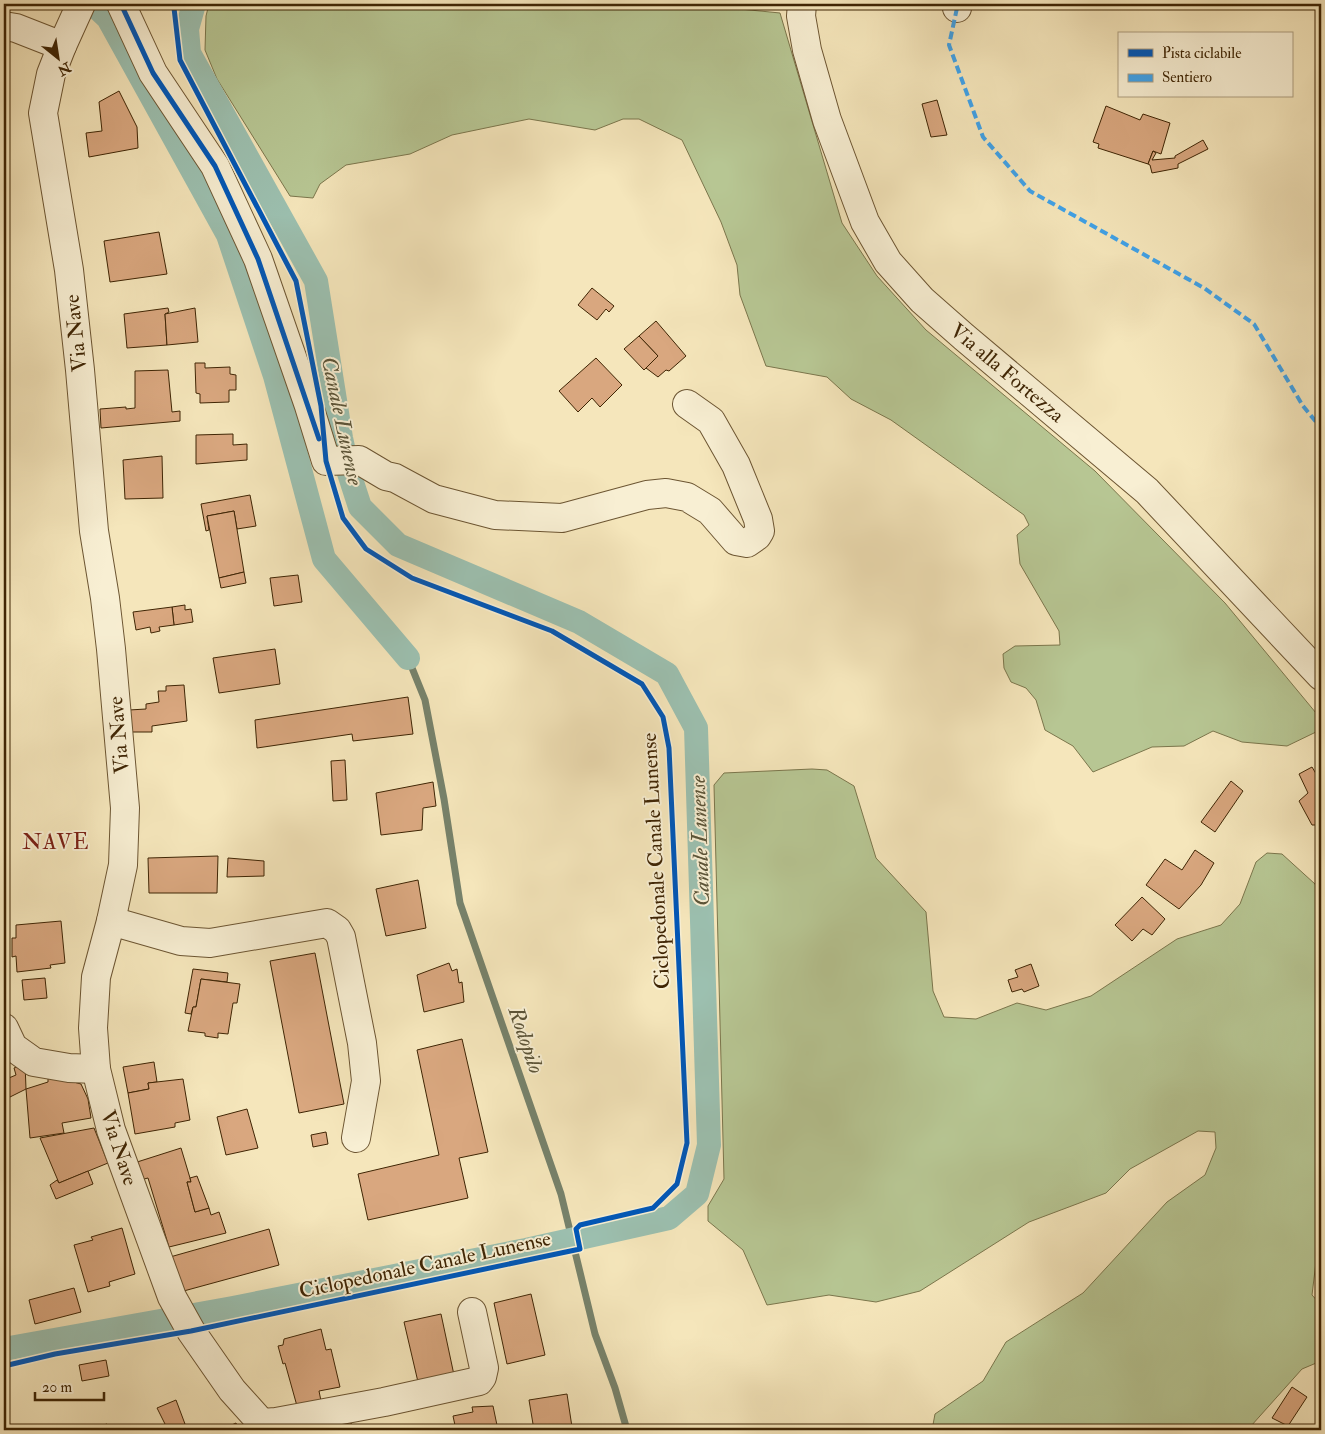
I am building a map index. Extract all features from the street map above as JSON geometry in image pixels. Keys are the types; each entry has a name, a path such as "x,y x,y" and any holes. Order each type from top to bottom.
{"street":[{"path":"121,4 153,73 218,175 258,259 326,461 349,461 395,478 434,499 495,515 562,518 647,495 666,493 687,497 710,511 736,541 741,543 752,541 760,531 760,525 736,465 711,421 687,404"},
{"name":"Via alla Fortezza","path":"802,4 801,16 807,50 827,120 865,222 888,262 922,300 1147,491 1321,676"},
{"name":"Via Nave","path":"79,9 51,74 44,113 70,279 94,531 108,623 125,808 123,865 96,977 93,1028 96,1069 111,1130 172,1296 191,1331 232,1390 265,1427"},
{"path":"4,26 16,28 62,46"},
{"path":"111,921 181,941 210,943 327,923 337,930 341,937 362,1044 366,1081 356,1138"},
{"path":"4,1028 13,1047 34,1062 69,1068 96,1069"},
{"path":"265,1427 276,1422 384,1402 478,1381 482,1377 484,1368 472,1312"}],"green space":[{"path":"209,4 717,4 720,7 780,13 842,223 877,276 926,330 1095,471 1225,603 1321,719 1316,732 1287,746 1242,742 1213,731 1184,746 1152,747 1093,772 1073,746 1045,730 1036,700 1026,688 1011,682 1004,668 1003,654 1015,646 1060,645 1059,631 1020,564 1017,535 1029,525 1024,515 891,420 851,399 827,377 766,366 740,295 737,265 721,222 682,140 639,119 623,119 595,130 529,119 452,135 410,154 346,165 320,184 313,198 290,196 217,79 205,50 206,16"},
{"path":"827,770 854,786 876,858 926,912 933,991 944,1017 976,1019 1017,1003 1046,1010 1091,996 1177,939 1221,925 1240,904 1256,862 1267,853 1282,854 1315,884 1321,896 1321,1163 1318,1177 1321,1183 1321,1250 1316,1262 1312,1295 1321,1305 1321,1361 1302,1369 1249,1430 932,1430 935,1414 983,1381 1006,1342 1083,1293 1167,1202 1205,1175 1216,1148 1215,1132 1198,1131 1130,1169 1106,1193 1029,1222 920,1291 876,1302 829,1295 767,1305 743,1250 708,1221 708,1206 724,1179 714,785 724,773"}],"building":[{"path":"119,91 137,127 138,148 89,157 86,133 102,131 99,102"},
{"path":"937,100 947,135 931,137 922,104"},
{"path":"1106,106 1140,120 1143,114 1170,123 1161,154 1153,151 1148,164 1098,148 1099,144 1093,142"},
{"path":"1203,140 1208,149 1178,164 1178,168 1152,173 1148,164 1153,151 1156,153 1152,160 1175,158 1175,156"},
{"path":"159,232 167,274 110,282 104,241"},
{"path":"592,288 614,306 609,312 606,309 597,320 578,305"},
{"path":"168,308 169,312 165,314 167,345 127,348 124,314"},
{"path":"195,308 198,342 167,345 165,314"},
{"path":"656,321 686,356 669,371 666,370 658,377 646,368 658,356 639,336"},
{"path":"639,336 658,356 644,370 624,349"},
{"path":"596,358 622,385 600,407 592,398 578,412 559,391"},
{"path":"195,363 205,363 205,368 230,367 230,374 236,375 236,390 229,390 229,402 200,403 200,394 196,393"},
{"path":"168,370 172,412 180,411 180,421 101,428 100,409 135,408 135,371"},
{"path":"233,434 233,445 247,444 247,460 196,464 196,435"},
{"path":"162,456 163,498 125,499 123,460"},
{"path":"250,495 256,526 237,529 234,511 207,516 209,530 206,531 201,504"},
{"path":"234,511 244,572 219,578 207,516"},
{"path":"244,572 246,583 221,588 219,578"},
{"path":"298,575 302,602 274,606 270,578"},
{"path":"185,605 185,610 191,609 193,622 174,625 172,607"},
{"path":"172,607 174,625 159,627 160,631 151,633 150,627 136,630 133,612"},
{"path":"275,649 280,684 219,693 213,658"},
{"path":"184,685 187,721 152,726 152,732 132,732 129,710 146,709 146,704 159,702 158,691 166,691 166,686"},
{"path":"408,697 413,734 353,741 352,734 257,748 255,720"},
{"path":"345,760 347,800 333,801 331,761"},
{"path":"1312,767 1321,782 1321,827 1320,825 1312,825 1299,801 1308,793 1299,774"},
{"path":"1231,781 1243,791 1215,832 1201,822"},
{"path":"433,782 436,806 423,808 422,830 381,835 376,793"},
{"path":"1195,850 1214,863 1201,885 1179,909 1146,885 1165,859 1182,870"},
{"path":"218,856 217,893 149,893 148,858"},
{"path":"228,858 264,861 264,876 227,877"},
{"path":"418,880 426,928 386,936 376,889"},
{"path":"1142,897 1165,919 1152,935 1143,929 1132,941 1115,925"},
{"path":"61,921 65,963 50,965 51,968 17,972 16,956 12,957 12,938 16,938 16,925"},
{"path":"315,953 344,1104 299,1113 270,961"},
{"path":"449,963 452,971 457,969 459,983 462,982 464,1002 424,1012 417,975"},
{"path":"1031,964 1039,986 1024,992 1022,989 1012,992 1008,980 1018,977 1015,970"},
{"path":"193,969 228,973 227,982 201,979 196,1007 193,1007 191,1014 185,1013"},
{"path":"45,978 47,998 24,1000 22,980"},
{"path":"201,979 240,984 237,1003 233,1003 228,1034 218,1033 218,1038 205,1036 205,1033 188,1031 193,1007 196,1007"},
{"path":"462,1039 488,1152 459,1158 468,1198 368,1220 358,1174 439,1155 417,1050"},
{"path":"154,1062 157,1082 148,1083 149,1089 128,1093 123,1067"},
{"path":"25,1063 26,1089 4,1100 4,1080 16,1075 14,1068"},
{"path":"48,1075 81,1084 88,1099 91,1118 62,1123 64,1133 30,1138 26,1089 48,1082"},
{"path":"183,1079 190,1120 175,1123 175,1127 135,1134 128,1093 149,1089 148,1083"},
{"path":"247,1109 258,1148 226,1155 217,1117"},
{"path":"94,1128 108,1163 59,1183 40,1138"},
{"path":"326,1132 328,1144 313,1147 311,1135"},
{"path":"181,1148 191,1182 187,1182 195,1212 209,1208 211,1215 219,1212 226,1233 169,1247 148,1178 140,1180 134,1163"},
{"path":"88,1171 93,1184 56,1199 50,1185 57,1180 59,1183"},
{"path":"197,1176 209,1208 195,1212 187,1182 191,1182 190,1178"},
{"path":"122,1228 135,1274 109,1282 110,1286 88,1292 74,1245 93,1240 91,1237"},
{"path":"269,1229 279,1265 180,1292 170,1257"},
{"path":"74,1288 81,1312 35,1324 29,1300"},
{"path":"531,1294 545,1355 507,1364 494,1303"},
{"path":"441,1314 454,1375 418,1382 404,1322"},
{"path":"321,1329 326,1350 331,1349 340,1387 319,1391 321,1401 297,1406 285,1363 283,1364 278,1346 283,1345 284,1339"},
{"path":"106,1360 109,1376 82,1381 79,1365"},
{"path":"1292,1387 1307,1397 1288,1426 1272,1418"},
{"path":"567,1394 572,1427 555,1430 534,1430 529,1400"},
{"path":"1321,1399 1321,1410 1316,1408"},
{"path":"176,1400 185,1424 168,1430 157,1408"},
{"path":"493,1406 498,1430 456,1430 453,1416 473,1412 472,1407"},
{"path":"350,1415 352,1430 308,1430 306,1422"},
{"path":"236,1423 239,1430 221,1430"},
{"path":"107,1424 109,1430 86,1430"}],"waterway":[{"path":"93,4 108,18 228,235 275,376 324,559 408,658"},
{"name":"Canale Lunense","path":"4,1349 233,1308 526,1250 669,1218 697,1194 709,1145 696,728 667,674 579,622 398,545 360,507 348,470 341,438 316,281 189,53 187,29 194,4"},
{"name":"Rodopilo","path":"408,658 425,700 444,799 460,903 561,1194 595,1334 615,1388 627,1430"}],"marked path":[{"path":"957,8 949,45 983,137 1030,191 1204,288 1254,324 1303,406 1321,428"}],"cycle path":[{"path":"121,4 153,73 215,166 258,259 319,439"},
{"name":"Ciclopedonale Canale Lunense","path":"4,1366 55,1354 191,1331 580,1249 576,1229 580,1225 653,1208 677,1184 687,1143 669,748 663,717 642,684 552,631 412,578 366,549 343,518 326,461 321,406 296,281 180,60 175,4"}],"district":[{"name":"NAVE","path":"56,842"}]}
